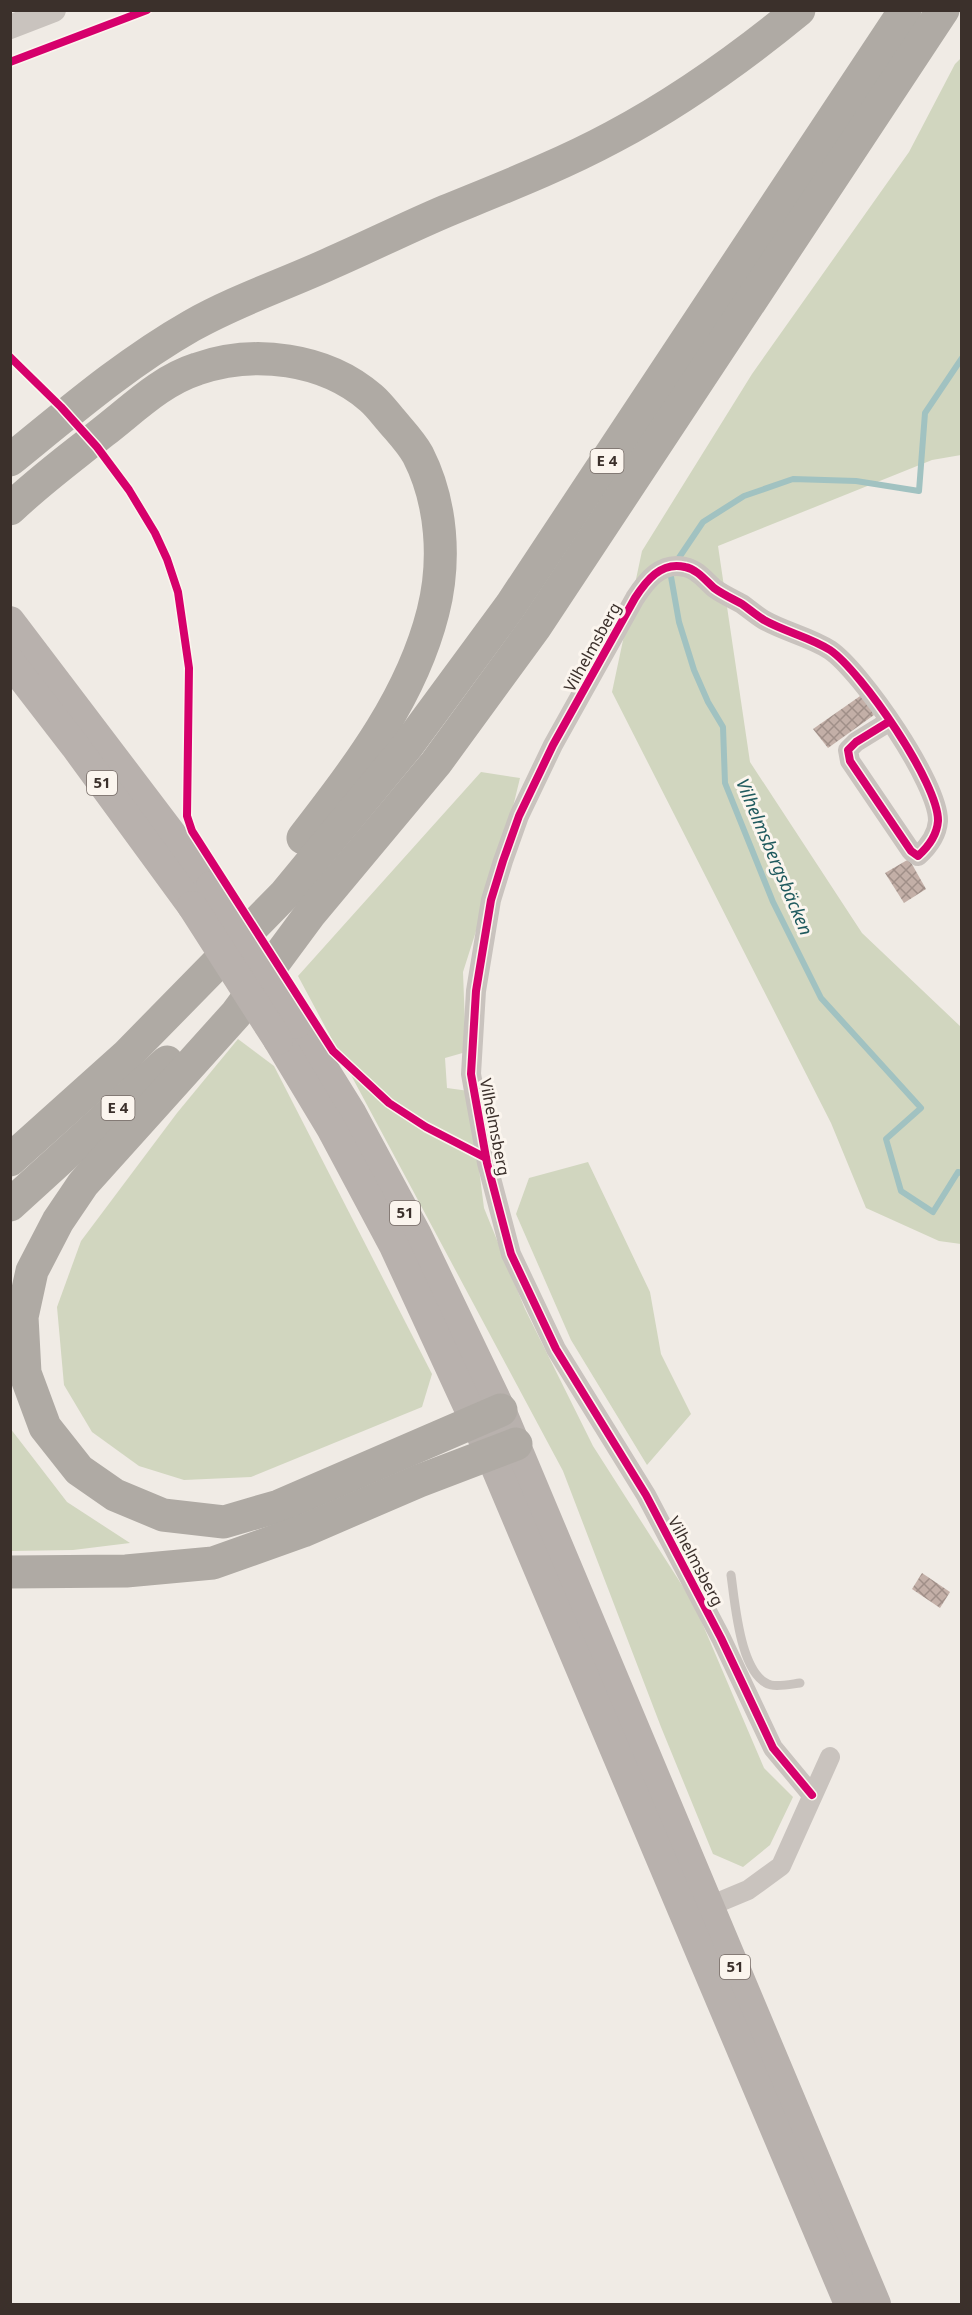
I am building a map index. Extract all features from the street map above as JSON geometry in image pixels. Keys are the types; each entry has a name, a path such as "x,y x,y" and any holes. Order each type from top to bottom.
{"highway":[{"path":"10,460 80,404 160,345 193,325 444,212 543,171 613,137 673,102 770,34 799,10"},
{"name":"E 4","path":"10,1160 151,1032 285,894 408,746 511,605 905,10"},
{"name":"E 4","path":"10,1204 152,1077 309,914 436,763 536,626 943,10"},
{"path":"10,509 75,454 173,377 227,361 259,358 319,367 370,398 417,453 432,492 440,546 439,579 433,613 403,690 369,751 338,795 151,1032"},
{"path":"309,914 236,1014 83,1184 58,1221 33,1271 22,1317 25,1373 45,1427 79,1470 115,1495 163,1515 224,1522 279,1506 488,1416"},
{"path":"10,1572 126,1571 213,1563 303,1531 419,1481 503,1449"}],"main road":[{"name":"51","path":"10,621 201,896 287,1032 352,1114 410,1223 488,1416 698,1911 876,2304"},
{"name":"51","path":"10,662 75,746 201,896"},
{"name":"51","path":"698,1911 849,2304"}],"street":[{"path":"10,27 54,10"},
{"name":"Vilhelmsberg","path":"812,1795 773,1749 721,1638 657,1516 556,1349 511,1254 487,1163 471,1074 476,991 491,900 519,816 554,746 635,598 647,580 665,568 685,567 765,621 830,650 847,665 877,701 890,721 922,775 934,801 938,821 934,836 918,856 911,851 850,761 848,750 856,742 890,721"},
{"path":"698,1911 748,1890 781,1866 831,1757"}],"lane":[{"path":"731,1575 744,1654 758,1677 771,1685 800,1683"}],"green space":[{"path":"961,58 961,455 932,460 718,546 750,762 862,933 961,1027 961,1244 939,1241 866,1208 831,1123 612,692 642,551 752,374 909,152 955,64"},
{"path":"481,772 520,778 505,840 463,972 466,1052 445,1058 447,1088 469,1091 484,1208 525,1309 593,1446 694,1604 764,1768 793,1797 770,1845 743,1867 713,1854 661,1727 563,1471 298,976"},
{"path":"238,1039 274,1066 432,1374 422,1407 251,1477 184,1480 139,1466 92,1432 64,1385 57,1307 81,1241 177,1113"},
{"path":"588,1162 650,1292 661,1354 691,1414 647,1465 571,1340 516,1214 529,1178"},
{"path":"10,1428 67,1502 130,1543 73,1550 11,1551"}],"building":[{"path":"863,694 874,715 828,748 813,729"},
{"path":"909,859 926,889 904,903 885,873"},
{"path":"922,1573 950,1592 940,1608 912,1589"}],"waterway":[{"name":"Vilhelmsbergsbäcken","path":"962,358 925,413 919,491 856,481 793,479 744,496 703,522 670,571 679,622 694,670 708,702 723,727 725,783 773,902 821,998 921,1108 886,1139 901,1191 933,1212 958,1172 962,1173"}],"cycle path":[{"path":"10,62 147,10"},
{"path":"10,357 61,407 97,447 129,490 155,533 167,559 178,592 189,668 187,816 192,831 333,1051 389,1103 426,1127 486,1158"},
{"path":"812,1795 773,1748 721,1638 646,1495 556,1349 511,1254 487,1163 471,1074 476,991 491,900 519,816 553,745 635,598 655,574 676,566 693,570 714,588 764,620 822,645 844,662 860,680 878,704 896,730 926,782 935,804 938,821 936,831 918,856 911,851 850,761 848,750 856,742 890,721"}]}
